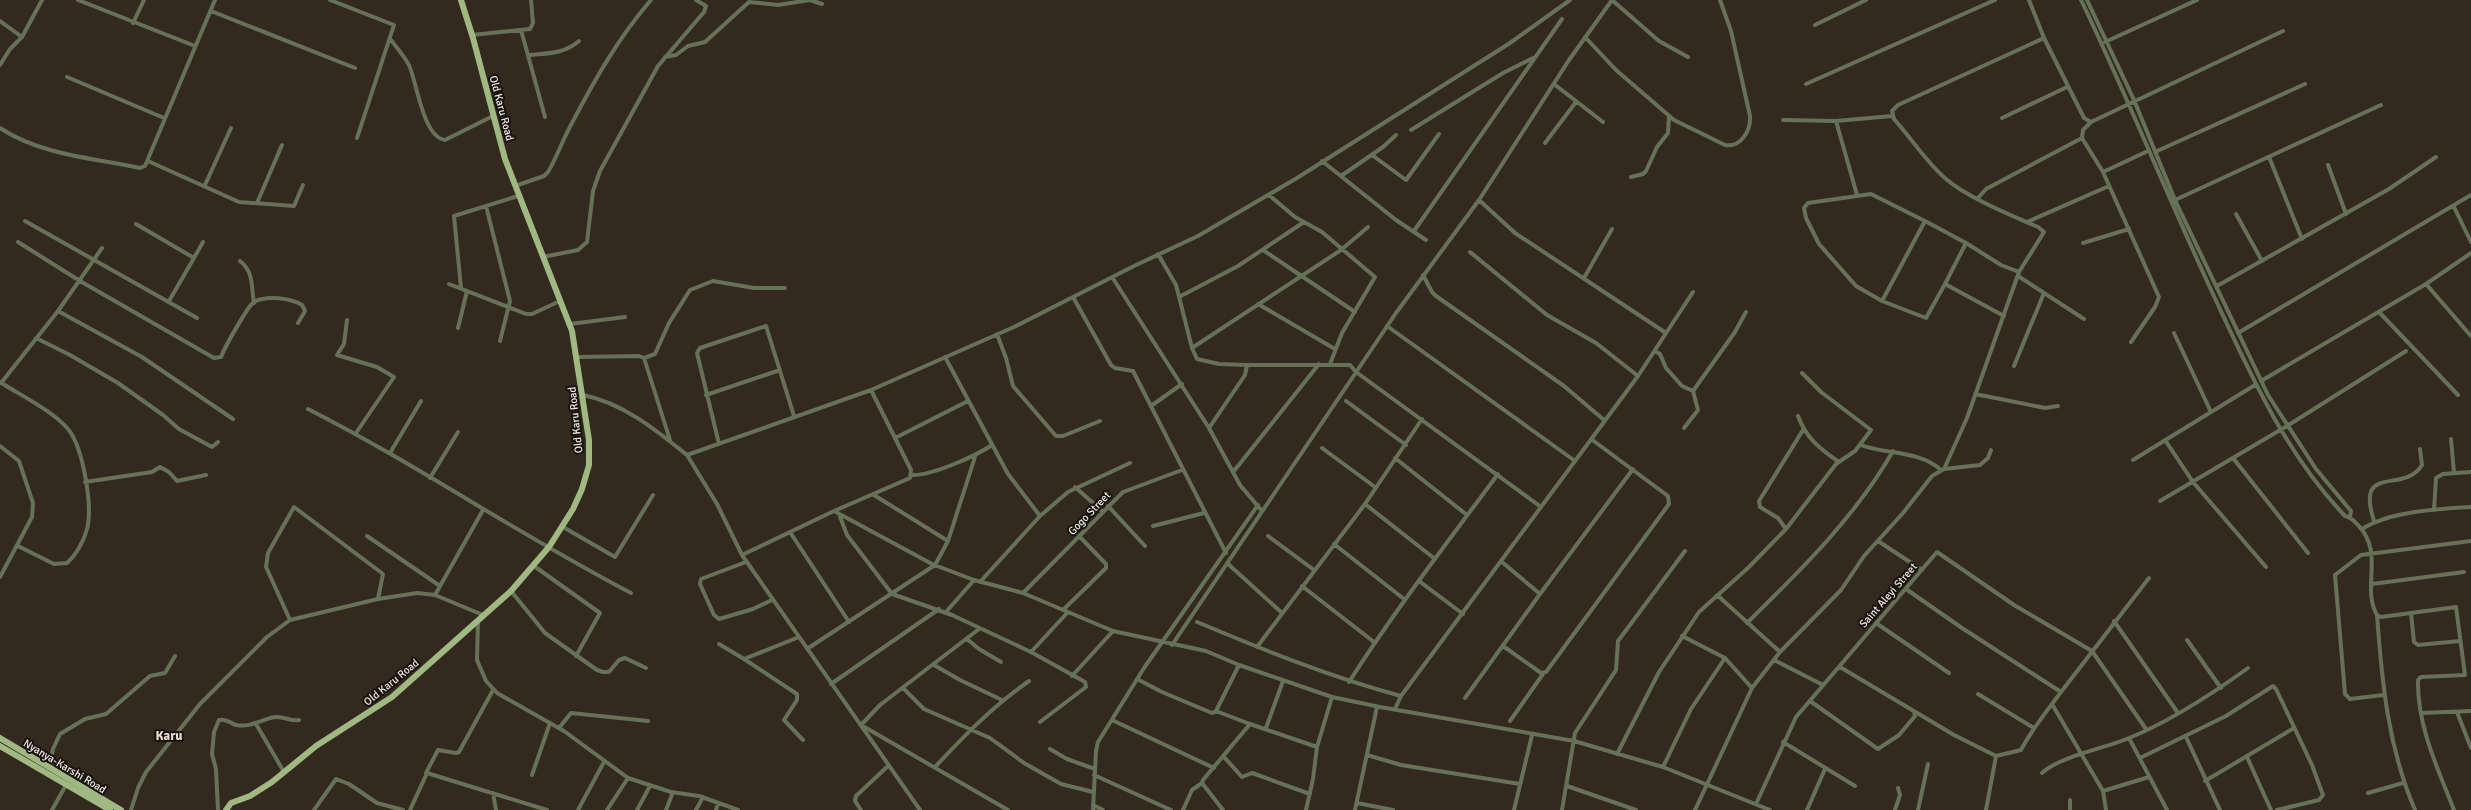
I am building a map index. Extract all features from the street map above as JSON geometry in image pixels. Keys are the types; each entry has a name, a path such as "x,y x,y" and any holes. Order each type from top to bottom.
{"main road":[{"name":"Old Karu Road","path":"226,810 231,803 250,796 284,772 316,746 392,697 511,591 534,566 563,527 582,489 589,465 589,450 578,357 570,324 518,196 493,116 472,35 461,0"},
{"name":"Nyanya-Karshi Road","path":"0,738 121,810"},
{"name":"Nyanya-Karshi Road","path":"0,746 66,786 110,810"}],"street":[{"path":"0,65 10,49 22,37 42,0"},
{"path":"78,0 133,23 195,46"},
{"path":"133,23 144,0"},
{"path":"0,128 24,142 65,154 140,168 145,166 215,0"},
{"path":"330,0 391,22 394,30 357,138"},
{"path":"472,35 529,30 533,25 531,0"},
{"path":"515,186 544,176 548,172 573,122 620,38 651,0"},
{"path":"543,257 578,250 587,242 595,181 652,76 665,57 704,12 706,6 696,0"},
{"path":"665,57 676,55 688,46 705,42 749,2 778,5 810,0 822,4"},
{"path":"688,455 794,416 871,390 997,334 1158,254 1198,236 1269,194 1510,43 1570,0"},
{"path":"1172,645 1356,372 1479,200 1585,37 1612,0 1659,41 1688,57"},
{"path":"1585,37 1616,70 1669,116 1692,130 1728,146 1738,143 1749,130 1751,123 1730,31 1720,0"},
{"path":"1815,25 1866,0"},
{"path":"1806,84 1995,0"},
{"path":"2029,0 2044,38 2067,87 2084,118 2091,122"},
{"path":"2081,0 2255,385 2309,473 2345,516 2350,517 2362,529 2373,553 2372,600 2377,615 2383,695 2403,783 2415,810"},
{"path":"2087,0 2134,100 2175,200 2261,381 2287,426 2316,469 2351,511 2350,517"},
{"path":"2101,44 2197,0"},
{"path":"211,11 354,68"},
{"path":"1414,231 1562,19"},
{"path":"0,21 22,37"},
{"path":"521,30 545,117"},
{"path":"2131,342 2155,307 2159,297 2103,172 2082,138 2083,130 2091,122 2129,104 2134,100 2283,31"},
{"path":"1695,810 1752,688 1780,652 1841,590 1864,556 1932,476 1942,469 1968,418 2018,274 2044,235 2042,230 1946,180 1892,116 1892,111 1898,105 2044,38"},
{"path":"391,40 409,66 428,126 440,139 445,140 493,116"},
{"path":"529,55 560,52 569,49 579,41"},
{"path":"1411,130 1503,73 1534,58"},
{"path":"67,77 164,118"},
{"path":"1554,84 1603,122"},
{"path":"2155,152 2305,84"},
{"path":"2002,118 2067,87"},
{"path":"1545,143 1576,102"},
{"path":"2175,200 2381,106"},
{"path":"1631,178 1643,174 1646,171 1657,147 1668,133 1669,116"},
{"path":"1783,120 1836,121 1892,116"},
{"path":"1836,121 1857,194"},
{"path":"205,185 231,128"},
{"path":"1372,155 1406,180 1439,134"},
{"path":"1341,176 1372,155 1396,135"},
{"path":"1978,198 1986,189 2082,138"},
{"path":"257,203 282,145"},
{"path":"2103,172 2148,151"},
{"path":"2269,157 2302,239"},
{"path":"2217,286 2389,189 2436,157"},
{"path":"148,161 205,185 239,202 294,206 303,185"},
{"path":"1322,161 1396,220 1426,240"},
{"path":"2328,165 2346,214"},
{"path":"2027,222 2109,186"},
{"path":"1269,194 1304,222 1322,232 1375,277 1335,349 1330,364"},
{"path":"1966,243 1926,318 1882,301 1856,286 1819,244 1804,212 1804,208 1808,203 1857,194 1871,194 1879,196 1966,243 2018,274 2084,319"},
{"path":"2238,333 2454,207 2471,194"},
{"path":"461,288 454,218 455,215 518,196"},
{"path":"1479,200 1515,233 1666,333"},
{"path":"486,206 502,278 509,296 508,308 500,341"},
{"path":"2454,207 2471,242"},
{"path":"2236,214 2262,261"},
{"path":"25,221 93,261 169,301 197,318"},
{"path":"1882,301 1925,221"},
{"path":"1179,297 1238,266 1304,222"},
{"path":"136,224 194,258"},
{"path":"1192,348 1342,250 1368,227"},
{"path":"1584,278 1612,229"},
{"path":"2083,242 2128,229"},
{"path":"18,242 80,281 218,359 254,303 261,300 275,299 298,302 302,305 305,311 298,323"},
{"path":"169,301 204,242"},
{"path":"18,546 54,564 67,563 72,559 87,529 89,514 86,482 78,449 68,429 1,383 58,311 102,248"},
{"path":"1263,250 1355,312"},
{"path":"1470,252 1548,315 1596,343 1638,376"},
{"path":"2261,381 2426,284 2471,253"},
{"path":"1158,254 1176,285 1192,348 1197,359 1203,361 1247,365 1349,364 1356,372 1480,463 1498,474 1541,507"},
{"path":"240,261 248,268 250,273 254,303"},
{"path":"1424,275 1432,292 1436,296 1564,386 1604,420"},
{"path":"2206,279 2212,276"},
{"path":"1112,277 1182,384 1209,428 1240,485 1262,511"},
{"path":"578,357 639,356 644,358 656,354 669,323 690,290 713,281 754,288 785,288"},
{"path":"449,284 508,308 532,314 560,301"},
{"path":"1945,284 2004,316"},
{"path":"2426,284 2471,336"},
{"path":"458,328 467,291"},
{"path":"1395,709 1400,696 1502,562 1604,420 1638,376 1693,292"},
{"path":"2014,366 2044,293"},
{"path":"1073,297 1111,365 1115,368 1133,370 1224,555 1228,561 1281,612"},
{"path":"1258,304 1335,349"},
{"path":"58,311 142,357 233,420"},
{"path":"1693,391 1735,332 1746,312"},
{"path":"2379,312 2458,395"},
{"path":"570,324 625,317"},
{"path":"347,320 344,344 337,355 377,367 394,377 356,433"},
{"path":"719,444 697,353 700,348 766,326 794,416"},
{"path":"1388,326 1575,460"},
{"path":"2174,333 2211,412"},
{"path":"997,334 1006,358 1013,386 1056,436 1063,436 1100,421"},
{"path":"36,338 70,355 118,383 187,434 212,447 218,442"},
{"path":"1655,351 1660,354 1666,368 1682,386 1693,391"},
{"path":"2160,501 2287,426 2406,351"},
{"path":"945,357 1008,474 1040,516"},
{"path":"2243,360 2249,357"},
{"path":"644,358 670,441"},
{"path":"1234,472 1319,364"},
{"path":"1209,428 1244,378 1247,371 1247,365"},
{"path":"706,395 780,370"},
{"path":"1616,754 1659,672 1699,612 1749,567 1786,529 1839,462 1861,445 1871,430 1821,392 1802,373"},
{"path":"1151,406 1182,384"},
{"path":"2133,460 2255,385"},
{"path":"871,390 911,470 912,475"},
{"path":"1684,428 1698,410 1693,391"},
{"path":"1976,394 2045,408 2058,406"},
{"path":"583,395 612,404 656,430 688,455 717,504 746,562 920,810"},
{"path":"390,453 421,401"},
{"path":"895,438 968,401"},
{"path":"1346,401 1406,445"},
{"path":"308,409 356,433 482,510 631,592"},
{"path":"1798,416 1803,430 1819,449 1839,462"},
{"path":"1256,647 1281,612 1365,504 1422,419"},
{"path":"1786,529 1778,518 1760,507 1759,501 1803,430"},
{"path":"430,478 458,432"},
{"path":"1510,721 1669,504 1668,496 1591,439"},
{"path":"2451,439 2454,473"},
{"path":"2166,440 2193,482 2266,567"},
{"path":"1861,445 1877,450 1893,451 1934,464 1942,469 1980,465 1988,458 1991,450"},
{"path":"0,446 19,461 33,503 32,517 18,546 0,577"},
{"path":"742,555 834,511 874,495 910,478 912,475 927,474 967,457 975,457 992,446"},
{"path":"1322,448 1375,487"},
{"path":"2374,521 2370,499 2374,486 2379,482 2407,479 2412,475 2422,465 2420,449"},
{"path":"1747,623 1828,540 1875,482 1893,451"},
{"path":"807,649 935,565 948,541 975,457"},
{"path":"1395,458 1467,515"},
{"path":"2233,458 2308,553"},
{"path":"980,582 1040,516 1075,487 1130,463"},
{"path":"86,482 152,472 160,467 170,472 176,482 206,475"},
{"path":"1465,698 1632,468"},
{"path":"2309,473 2316,469"},
{"name":"Gogo Street","path":"1023,593 1108,506 1126,490 1182,470"},
{"path":"2434,510 2436,478 2438,475 2471,472"},
{"path":"1349,682 1404,598 1436,560 1498,474"},
{"path":"1075,487 1102,512"},
{"path":"563,527 614,557 653,495"},
{"path":"874,495 948,541"},
{"path":"1365,504 1436,560"},
{"path":"1103,810 1093,808 1096,747 1137,679 1258,505"},
{"path":"1108,506 1145,546"},
{"path":"290,620 266,566 268,553 294,507 383,574 378,599"},
{"path":"2362,529 2374,521 2434,510 2471,507"},
{"path":"435,596 482,510"},
{"path":"834,511 935,565 980,582 1023,593 1113,631 1162,643 1206,651 1239,665 1332,697 1377,707 1395,709 1532,735 1574,741 1663,766 1770,810"},
{"path":"1153,526 1204,512"},
{"path":"839,514 847,535 892,594 946,612 1031,652 1085,682 1086,687 1040,722"},
{"path":"790,532 849,622"},
{"path":"367,536 440,586"},
{"path":"1031,652 1106,568 1106,564 1079,536"},
{"path":"1268,536 1314,570"},
{"path":"1878,541 1922,570"},
{"path":"2383,695 2350,699 2346,694 2334,578 2338,572 2361,555 2471,541"},
{"path":"1334,544 1404,598"},
{"path":"1562,810 1575,734 1616,670 1618,641 1684,552"},
{"name":"Saint Aleyi Street","path":"1756,804 1783,742 1796,717 1840,667 1934,554 1941,553 2014,605 2092,650"},
{"path":"746,562 702,579 700,584 714,615 719,618 753,609 772,600"},
{"path":"1502,562 1540,594"},
{"path":"534,566 600,613 576,656"},
{"path":"2372,584 2464,572"},
{"path":"1840,667 1954,735 1996,756 2021,750 2034,728 2049,712 2052,704 2092,650 2149,578"},
{"path":"946,612 974,580"},
{"path":"1419,581 1463,614"},
{"path":"1302,586 1374,642"},
{"path":"1906,589 1962,628 2061,692"},
{"path":"511,591 545,633 576,656 602,672 609,672 619,660 625,658 646,668"},
{"path":"131,810 138,788 146,772 200,704 267,637 290,620 378,599 417,593 435,596 481,617 477,660 486,681 493,690 559,728 628,778 673,792 703,797 738,810"},
{"path":"1717,595 1780,652"},
{"path":"2377,615 2381,617 2456,607 2465,675 2419,679 2418,687 2421,713 2429,746 2454,810"},
{"path":"831,684 939,609"},
{"path":"2411,613 2414,642 2418,645 2460,642"},
{"path":"2114,621 2178,713"},
{"path":"1197,622 1256,647 1349,682 1400,696"},
{"path":"1876,623 1949,673"},
{"path":"861,725 880,705 980,629"},
{"path":"1072,676 1113,631"},
{"path":"1682,636 1725,658 1752,688"},
{"path":"744,659 799,637"},
{"path":"967,639 982,651 1001,662"},
{"path":"2187,640 2220,688"},
{"path":"719,644 797,694 798,700 784,720 804,740"},
{"path":"1503,646 1543,674"},
{"path":"2092,650 2146,729"},
{"path":"49,768 53,749 60,734 85,719 106,714 150,676 165,673 175,656"},
{"path":"1663,766 1691,709 1725,658"},
{"path":"1774,660 1823,685"},
{"path":"934,664 960,680 1002,700"},
{"path":"1216,711 1239,665"},
{"path":"2042,773 2057,762 2082,755 2129,738 2178,713 2220,688 2248,668"},
{"path":"1137,679 1209,713 1216,711 1317,747"},
{"path":"935,767 971,728 1002,700 1029,681"},
{"path":"1266,728 1283,681"},
{"path":"2140,758 2186,737 2226,716 2273,686 2312,765 2323,797 2319,800 2277,810"},
{"path":"903,688 924,709 971,728 990,738 1024,763 1061,784 1093,792"},
{"path":"410,810 438,750 456,754 459,752 493,690"},
{"path":"1978,694 2034,728"},
{"path":"1306,810 1317,747 1332,697"},
{"path":"1810,702 1878,749 1903,731 1915,716 1914,711"},
{"path":"2052,704 2103,791 2106,810"},
{"path":"1355,810 1377,707"},
{"path":"2421,713 2471,711"},
{"path":"2457,712 2471,748"},
{"path":"559,728 571,713 648,721"},
{"path":"218,810 216,768 212,754 216,724 223,719 237,725 256,724 276,717 292,721 300,720"},
{"path":"1112,720 1214,768"},
{"path":"532,775 550,723"},
{"path":"256,724 284,772"},
{"path":"1183,810 1192,790 1202,783 1250,724"},
{"path":"861,725 1008,810"},
{"path":"2206,781 2294,728"},
{"path":"1514,810 1532,735"},
{"path":"2186,737 2220,810"},
{"path":"2129,738 2167,810"},
{"path":"1783,742 1855,786"},
{"path":"1050,749 1067,759 1095,769"},
{"path":"1367,755 1401,765 1520,784"},
{"path":"1986,810 1996,756"},
{"path":"1224,757 1242,777 1252,774 1310,794"},
{"path":"2247,757 2271,810"},
{"path":"578,810 604,762"},
{"path":"1918,810 1928,764"},
{"path":"861,810 855,801 856,796 888,766"},
{"path":"1807,810 1825,769"},
{"path":"426,773 547,810"},
{"path":"1094,775 1171,810"},
{"path":"2103,791 2149,777"},
{"path":"607,810 628,778"},
{"path":"314,810 336,779 348,784 377,803 403,810"},
{"path":"1202,783 1223,810"},
{"path":"2368,794 2403,783"},
{"path":"52,810 66,786"},
{"path":"637,810 650,786"},
{"path":"1567,786 1636,810"},
{"path":"1895,810 1900,795 1898,788"},
{"path":"666,810 673,792"},
{"path":"493,793 496,810"},
{"path":"696,810 703,797"},
{"path":"2070,800 2070,810"},
{"path":"716,810 718,803"},
{"path":"1357,803 1393,810"}],"district":[{"name":"Karu","path":"169,735"}]}
